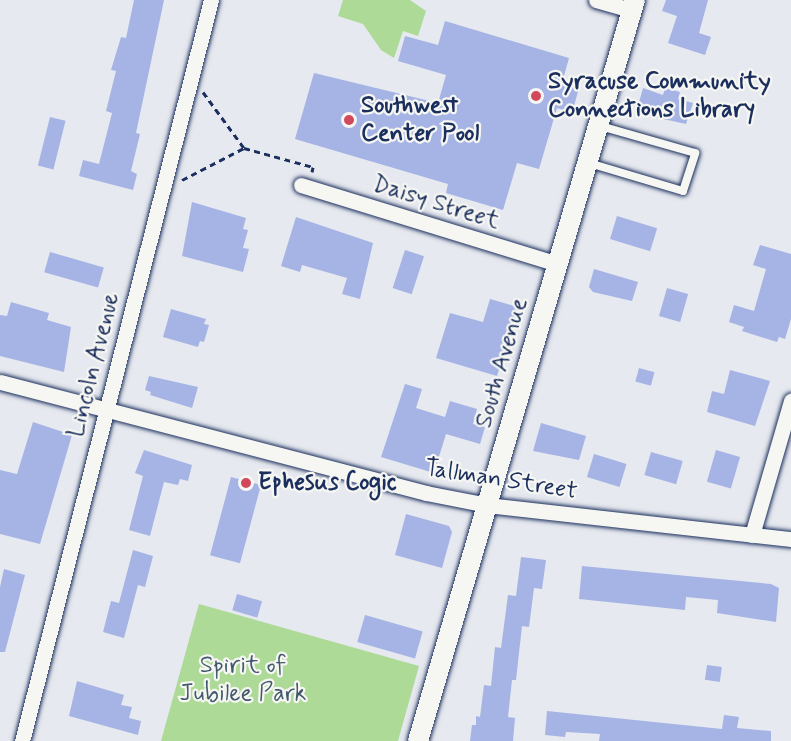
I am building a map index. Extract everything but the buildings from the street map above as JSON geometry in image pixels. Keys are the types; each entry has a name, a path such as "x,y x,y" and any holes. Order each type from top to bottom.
{"main road":[{"name":"South Avenue","path":"418,741 633,5"}],"street":[{"name":"Lincoln Avenue","path":"22,741 211,0"},
{"path":"596,0 633,5"},
{"name":"Daisy Street","path":"305,186 557,264"},
{"name":"Tallman Street","path":"0,382 414,490 487,504 791,539"},
{"path":"752,535 791,401"}],"lane":[{"path":"588,163 683,190 695,153 598,125"}],"path":[{"path":"192,73 217,116 244,148 314,167 305,186"},
{"path":"162,191 244,148"}],"green space":[{"path":"343,0 410,0 426,11 418,36 403,31 394,58 381,50 363,24 338,16"},
{"name":"Spirit of Jubilee Park","path":"199,604 419,666 398,741 161,741"}],"place":[{"name":"Syracuse Community Connections Library","path":"536,96"},
{"name":"Southwest Center Pool","path":"349,120"},
{"name":"Ephesus Cogic","path":"246,483"}]}
